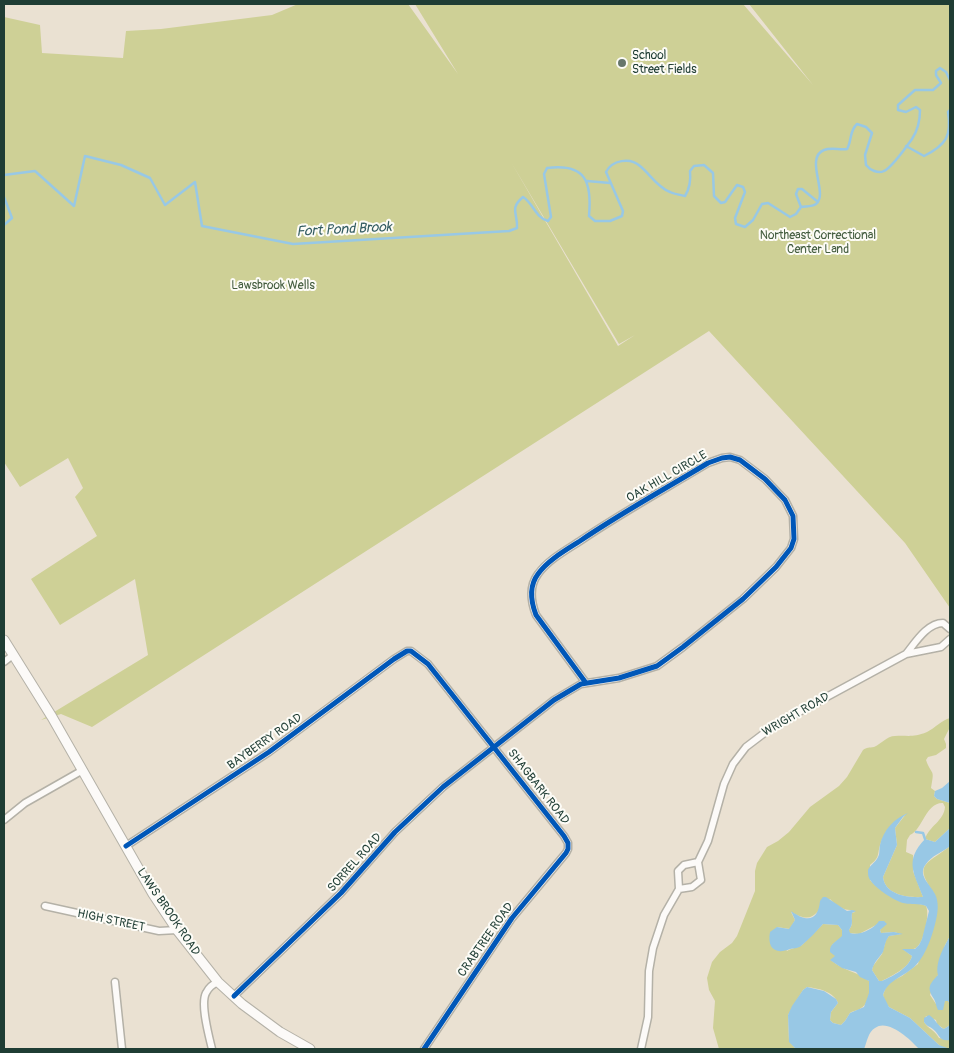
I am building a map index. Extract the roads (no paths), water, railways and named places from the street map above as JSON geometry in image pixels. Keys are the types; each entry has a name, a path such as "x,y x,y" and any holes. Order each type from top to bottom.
{"street":[{"name":"OAK HILL CIRCLE","path":"494,746 554,700 581,684 619,678 657,666 760,584 790,548 794,539 793,516 785,500 766,479 750,466 730,457 708,463 557,556 538,574 533,585 532,606 536,615 586,683"},
{"name":"WRIGHT ROAD","path":"906,654 931,626 943,623 950,629"},
{"name":"WRIGHT ROAD","path":"679,889 692,888 699,883 701,876 698,862 708,840 726,779 733,764 746,747 775,725 906,654 940,647 950,639"},
{"name":"LAWS BROOK ROAD","path":"4,640 65,739 153,894 177,930 218,982 268,1023 310,1049"},
{"name":"BAYBERRY ROAD","path":"126,846 269,752 394,659 407,651 411,651"},
{"name":"SHAGBARK ROAD","path":"411,651 428,664 494,746 564,836 568,847"},
{"path":"4,662 13,654"},
{"name":"SORREL ROAD","path":"234,996 341,893 395,832 443,787 494,746"},
{"path":"4,820 25,803 83,770"},
{"name":"CRABTREE ROAD","path":"424,1049 512,918 543,879 558,864 568,847"},
{"path":"641,1049 648,1017 649,971 653,948 664,914 679,889 677,876 681,867 698,862"},
{"name":"HIGH STREET","path":"45,906 159,931 177,930"},
{"path":"115,982 122,1049"},
{"path":"212,1049 204,1004 205,994 211,986 218,982"}],"water":[{"path":"950,781 950,803 937,799 934,796 935,791"},
{"path":"908,813 895,828 897,845 883,877 888,888 893,892 904,896 923,897 914,874 913,861 915,854 925,839 935,842 950,828 950,846 928,861 923,872 925,879 935,894 938,907 935,926 926,950 920,961 889,985 883,995 889,1007 910,1018 939,1045 950,1049 919,1049 899,1031 886,1026 880,1026 871,1032 864,1049 796,1049 789,1042 788,1015 803,990 807,987 824,991 836,999 838,1003 831,1012 830,1020 841,1025 850,1013 864,1007 869,993 869,981 860,977 856,972 842,968 830,960 835,956 830,952 831,947 842,936 842,930 838,925 823,924 800,947 785,951 773,949 769,938 770,932 777,927 789,929 795,920 791,911 796,915 806,918 814,916 819,908 820,901 823,897 826,897 847,911 856,911 852,913 850,933 862,933 874,927 879,921 884,921 887,924 880,930 881,933 894,932 903,934 889,936 883,952 875,962 872,970 879,981 891,977 904,968 912,956 902,949 915,949 919,945 929,911 926,906 903,903 886,894 870,880 868,870 879,856 884,834 894,821"},
{"path":"950,936 950,1004 948,1001 945,1001 943,1010 938,1010 930,991 930,986 938,975 939,960"},
{"path":"929,1015 944,1029 950,1025 950,1040 942,1039 925,1024 924,1018"}],"waterway":[{"name":"Fort Pond Brook","path":"4,175 35,171 74,206 85,156 121,165 150,178 165,205 195,182 202,226 293,244 509,231 517,228 515,208 523,197 540,217 548,221 551,217 544,174 547,168 560,167 578,172 584,177 589,193 589,216 595,221 610,221 622,216 623,211 606,172 617,162 631,161 636,163 665,190 685,196 690,184 690,171 694,166 704,165 713,173 714,196 721,203 725,202 737,185 743,187 745,192 735,218 736,224 745,227 753,220 762,204 768,203 790,217 796,214 801,207 816,204 820,192 816,168 818,154 827,149 847,149 854,127 857,124 866,127 872,133 865,155 866,165 877,172 887,169 912,139 919,121 920,110 916,107 906,112 898,110 898,105 915,90 933,90 941,83 936,75 936,71 940,68 946,72 950,80"},
{"name":"Fort Pond Brook","path":"906,146 924,156 938,148 948,134 948,112 950,110"},
{"name":"Fort Pond Brook","path":"587,181 610,183"},
{"name":"Fort Pond Brook","path":"801,207 796,194 798,189 802,189 818,202"},
{"name":"Fort Pond Brook","path":"4,197 12,218 4,225"},
{"path":"916,832 923,833 925,839"}],"place":[{"name":"School Street Fields","path":"622,63"}],"park label":[{"name":"Northeast Correctional Center Land","path":"818,243"},
{"name":"Lawsbrook Wells","path":"273,286"}]}
